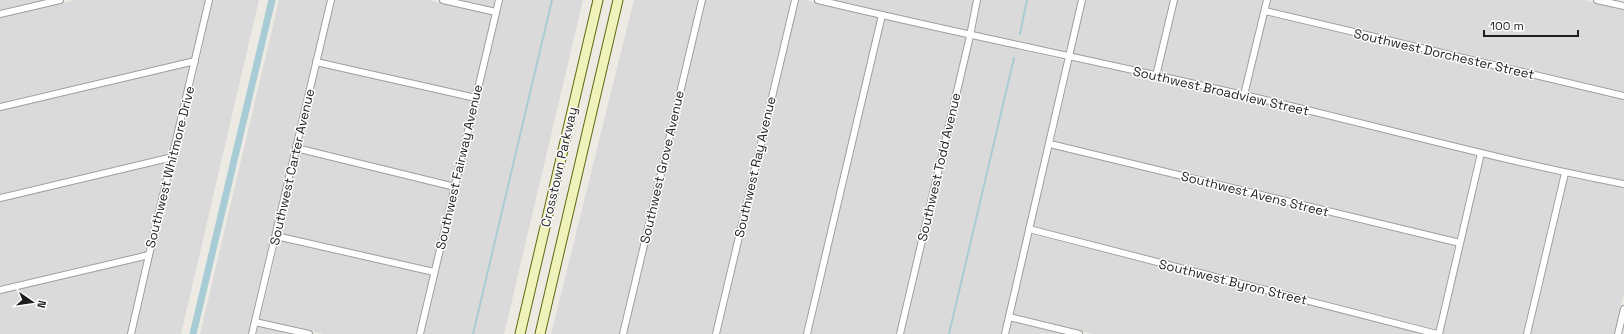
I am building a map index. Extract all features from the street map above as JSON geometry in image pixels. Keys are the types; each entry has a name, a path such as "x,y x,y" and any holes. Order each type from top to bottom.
{"main road":[{"name":"Crosstown Parkway","path":"520,334 598,0"},
{"name":"Crosstown Parkway","path":"540,334 618,0"}],"street":[{"path":"0,14 60,0"},
{"name":"Southwest Whitmore Drive","path":"131,334 209,0"},
{"name":"Southwest Carter Avenue","path":"252,334 331,0"},
{"path":"443,0 496,12"},
{"name":"Southwest Fairway Avenue","path":"420,334 499,0"},
{"name":"Southwest Grove Avenue","path":"623,334 702,0"},
{"name":"Southwest Ray Avenue","path":"716,334 794,0"},
{"name":"Southwest Broadview Street","path":"818,0 970,36 1244,95 1565,173 1624,184"},
{"name":"Southwest Todd Avenue","path":"900,334 970,36 977,0"},
{"path":"1005,334 1082,0"},
{"path":"1156,76 1174,0"},
{"path":"1244,95 1267,0"},
{"path":"1597,0 1624,6"},
{"name":"Southwest Dorchester Street","path":"1265,12 1624,96"},
{"path":"807,334 882,15"},
{"path":"0,107 195,61"},
{"path":"316,62 476,98"},
{"name":"Southwest Avens Street","path":"1050,144 1460,244"},
{"path":"296,148 455,187"},
{"path":"1438,334 1481,152"},
{"path":"0,198 172,157"},
{"path":"1527,334 1565,173"},
{"name":"Southwest Byron Street","path":"1029,229 1438,334"},
{"path":"276,236 434,272"},
{"path":"0,290 149,255"},
{"path":"1618,334 1624,309"},
{"path":"1009,317 1079,334"},
{"path":"255,322 309,334"}],"shaded area":[{"path":"0,0 46,0 0,11"},
{"path":"75,0 206,0 192,58 0,103 0,18"},
{"path":"213,0 259,0 181,334 135,334 152,255 177,159"},
{"path":"279,0 327,0 248,334 200,334"},
{"path":"335,0 429,0 492,15 473,94 320,60"},
{"path":"458,0 495,0 493,8"},
{"path":"503,0 583,0 504,334 423,334"},
{"path":"634,0 698,0 619,334 551,334"},
{"path":"706,0 791,0 712,334 626,334"},
{"path":"798,0 804,0 878,17 803,334 720,334"},
{"path":"833,0 974,0 967,31"},
{"path":"981,0 1079,0 1066,53 975,33"},
{"path":"1086,0 1170,0 1153,72 1073,55"},
{"path":"1178,0 1263,0 1241,91 1160,74"},
{"path":"1271,0 1584,0 1624,10 1624,92 1269,9"},
{"path":"1267,16 1624,99 1624,181 1565,170 1248,93"},
{"path":"885,19 966,38 896,334 811,334"},
{"path":"973,39 1064,60 1002,334 903,334"},
{"path":"1072,61 1243,98 1476,155 1457,239 1054,141"},
{"path":"190,65 169,154 0,194 0,110"},
{"path":"319,66 471,100 452,183 300,146"},
{"path":"1052,148 1455,246 1436,330 1033,227"},
{"path":"299,152 450,189 432,268 280,234"},
{"path":"1483,157 1560,175 1523,334 1442,334"},
{"path":"168,162 145,252 0,286 0,201"},
{"path":"1568,177 1624,187 1624,293 1614,334 1531,334"},
{"path":"1031,234 1424,334 1093,334 1013,315"},
{"path":"279,240 430,275 416,334 323,334 260,319"},
{"path":"144,259 128,334 0,334 0,293"},
{"path":"1012,321 1065,334 1009,334"},
{"path":"258,326 294,334 256,334"}],"waterway":[{"path":"193,334 272,0"},
{"path":"473,334 552,0"},
{"path":"1020,34 1027,0"},
{"path":"949,334 1014,58"}]}
